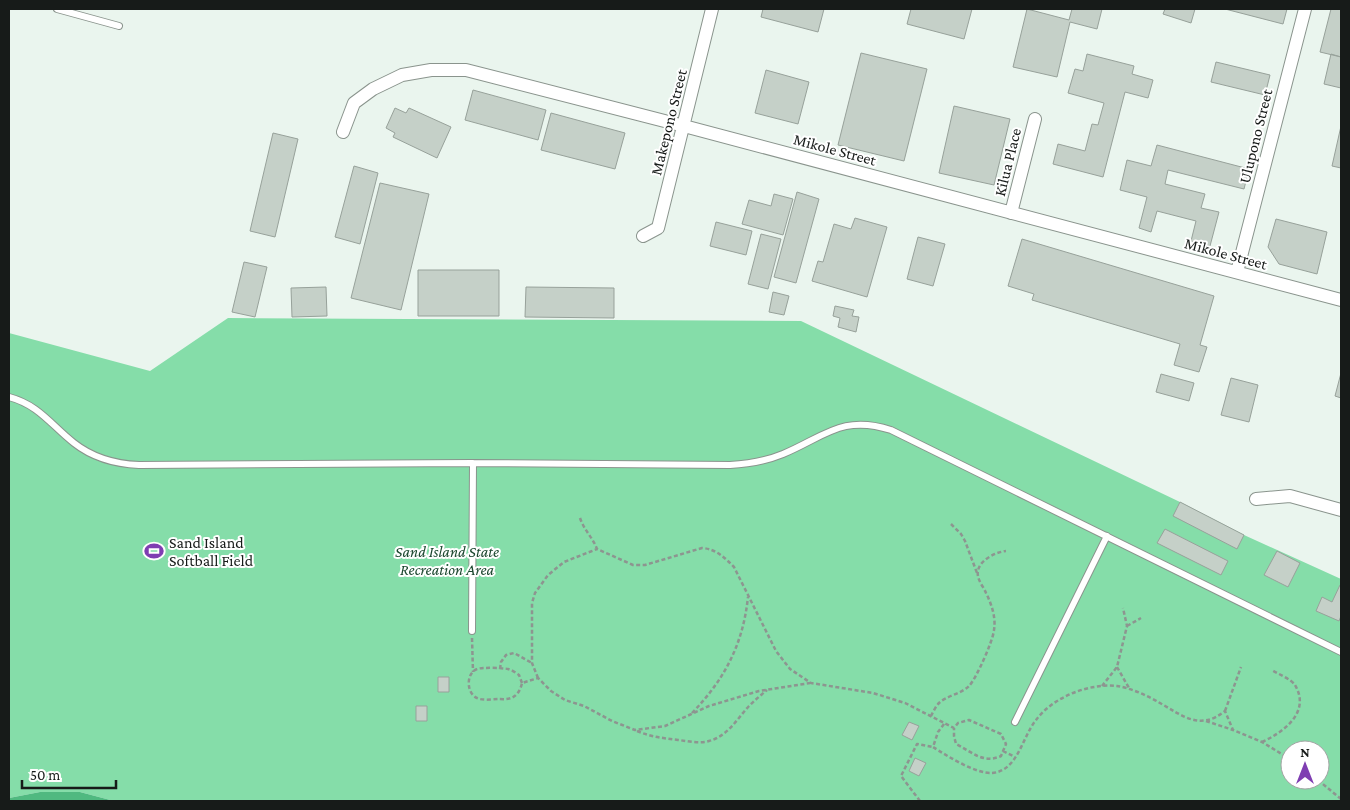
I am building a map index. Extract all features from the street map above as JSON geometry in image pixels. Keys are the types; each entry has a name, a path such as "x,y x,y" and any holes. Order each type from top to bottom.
{"street":[{"name":"Makepono Street","path":"643,236 658,228 712,9"},
{"name":"Ulupono Street","path":"1237,272 1305,9"},
{"name":"Mikole Street","path":"343,132 354,103 373,88 402,75 431,70 466,70 1341,300"},
{"name":"Kilua Place","path":"1011,213 1035,119"},
{"path":"1256,499 1290,496 1341,510"}],"lane":[{"path":"57,9 119,26"},
{"path":"9,397 21,400 38,410 82,449 93,455 115,463 148,465 743,464 781,455 821,434 841,426 872,425 891,430 1341,652"},
{"path":"472,632 473,463"},
{"path":"1015,722 1107,536"}],"path":[{"path":"580,518 582,526 595,543 597,549"},
{"path":"931,716 939,702 969,686 977,673 994,632 994,614 991,604 961,534 951,524"},
{"path":"768,689 749,706 728,730 720,737 708,742 693,742 649,736 612,722 584,706 565,700 538,678 532,663 532,604 535,593 548,575 564,562 597,549 633,565 645,565 702,548 712,549 725,557 734,567 783,662 790,670 811,683"},
{"path":"977,574 987,558 1006,551"},
{"path":"689,716 718,684 731,660 745,621 748,596"},
{"path":"1102,686 1117,667 1127,626 1123,608"},
{"path":"1127,626 1141,618"},
{"path":"472,632 473,672"},
{"path":"500,669 501,662 506,655 514,653 532,663"},
{"path":"1117,667 1130,690"},
{"path":"1206,722 1225,711 1241,667"},
{"path":"478,668 508,669 519,675 522,684 520,692 506,700 478,699 473,695 469,685 469,678 473,672 478,668"},
{"path":"1262,742 1279,734 1295,718 1299,708 1300,699 1294,684 1272,670"},
{"path":"522,684 538,678"},
{"path":"635,730 665,726 718,703 768,689 811,683 873,693 905,703 954,728"},
{"path":"920,801 900,776 917,744 933,747 984,773 994,773 1007,767 1015,757 1026,733 1043,712 1064,697 1102,686 1119,686 1130,690 1161,703 1184,718 1233,730 1262,742 1280,753"},
{"path":"1225,711 1233,730"},
{"path":"969,720 1001,734 1006,744 1001,756 993,760 984,759 956,744 954,728 958,723 969,720"},
{"path":"933,747 938,732 944,724"},
{"path":"1003,751 1015,757"},
{"path":"1330,790 1341,799"}],"green space":[{"name":"Sand Island State Recreation Area","path":"228,318 801,321 1180,502 1244,535 1341,579 1341,801 114,801 80,792 40,792 9,798 9,333 150,371"}],"shaded area":[{"path":"40,792 80,792 114,801 9,801 9,798"}],"building":[{"path":"763,9 824,9 818,32 761,17"},
{"path":"911,9 972,9 964,39 907,24"},
{"path":"1027,9 1069,20 1072,9 1102,9 1097,29 1070,22 1057,77 1013,67"},
{"path":"1165,9 1195,9 1191,23 1163,14"},
{"path":"1225,9 1287,9 1283,24"},
{"path":"1331,9 1341,9 1341,57 1320,52"},
{"path":"861,53 927,69 904,161 838,145"},
{"path":"1087,54 1134,66 1132,74 1153,80 1148,98 1125,92 1103,177 1053,164 1058,144 1085,151 1092,124 1098,125 1104,103 1068,93 1075,69 1083,71"},
{"path":"1331,54 1341,57 1341,88 1324,84"},
{"path":"1216,62 1270,75 1265,95 1211,82"},
{"path":"766,70 809,82 798,124 755,113"},
{"path":"473,90 546,110 538,140 465,120"},
{"path":"954,106 1010,119 994,185 939,173"},
{"path":"395,108 406,113 409,108 451,127 437,158 393,137 395,133 386,128"},
{"path":"551,113 625,133 615,169 541,150"},
{"path":"1341,126 1341,168 1332,166"},
{"path":"273,133 298,139 275,237 250,231"},
{"path":"1157,145 1249,169 1244,189 1168,170 1165,184 1205,194 1201,208 1219,212 1210,246 1191,241 1196,221 1157,211 1151,232 1139,228 1147,197 1120,190 1127,160 1151,166"},
{"path":"354,166 378,173 360,244 335,237"},
{"path":"380,183 429,194 401,310 351,298"},
{"path":"797,192 819,199 796,283 774,277"},
{"path":"774,194 793,199 783,235 742,224 749,200 771,206"},
{"path":"855,218 887,227 867,297 812,281 818,261 823,262 834,224 851,229"},
{"path":"1276,219 1327,232 1317,274 1279,264 1268,247"},
{"path":"716,222 752,231 746,255 710,246"},
{"path":"761,234 781,239 768,289 748,284"},
{"path":"918,237 945,244 933,286 907,279"},
{"path":"1022,239 1214,296 1200,345 1207,347 1199,372 1174,365 1180,344 1032,300 1034,294 1008,286"},
{"path":"244,262 267,267 255,317 232,312"},
{"path":"418,270 499,270 499,316 418,316"},
{"path":"326,287 327,316 292,317 291,288"},
{"path":"526,287 614,288 614,318 525,317"},
{"path":"773,292 789,296 784,315 769,312"},
{"path":"835,306 854,310 852,316 859,317 856,332 838,327 840,318 833,316"},
{"path":"1341,373 1341,398 1335,396"},
{"path":"1161,374 1194,383 1189,401 1156,392"},
{"path":"1231,378 1258,385 1249,422 1221,415"},
{"path":"1180,502 1244,535 1237,549 1173,516"},
{"path":"1165,529 1228,561 1221,575 1157,543"},
{"path":"1277,551 1300,563 1288,587 1264,575"},
{"path":"1340,585 1341,616 1339,621 1316,611 1322,597 1332,602"},
{"path":"438,677 449,677 449,692 438,692"},
{"path":"416,706 427,706 427,721 416,721"},
{"path":"909,722 919,726 912,740 902,735"},
{"path":"915,758 926,763 919,776 909,771"}],"place":[{"name":"Sand Island Softball Field","path":"154,551"}]}
